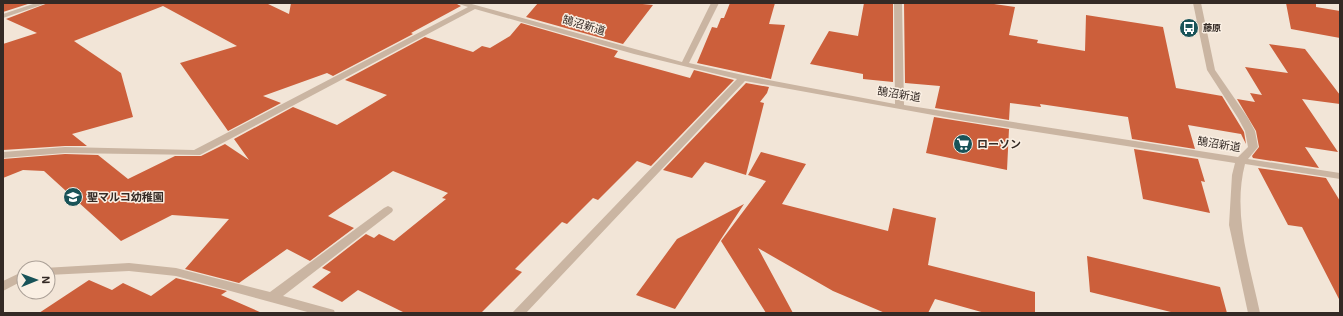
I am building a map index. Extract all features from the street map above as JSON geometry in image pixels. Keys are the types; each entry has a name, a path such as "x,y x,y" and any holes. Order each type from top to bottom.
{"street":[{"path":"3,16 43,3"},
{"name":"鵠沼新道","path":"460,3 684,65 743,78 900,107 1340,176"},
{"path":"684,65 715,3"},
{"path":"898,3 900,107"},
{"path":"1197,3 1211,70 1250,131 1253,147 1241,160 1237,175 1235,225 1254,313"},
{"path":"3,155 65,150 196,153 474,7"},
{"path":"518,313 743,78"},
{"path":"271,298 388,210"},
{"path":"56,271 129,267 176,272 329,313"},
{"path":"3,286 16,279"}],"building":[{"path":"3,3 31,3 3,12"},
{"path":"48,3 266,3 289,14 291,3 455,3 461,6 411,33 413,34 333,76 327,73 263,96 281,103 228,131 180,63 237,46 163,6 74,41 121,73 133,117 72,134 87,146 3,150 3,44 37,33 6,19"},
{"path":"538,3 632,3 653,5 623,44 526,17"},
{"path":"730,3 775,3 769,24 785,25 771,79 697,63 712,27 717,28 721,18 724,18"},
{"path":"864,3 893,3 893,82 863,79 863,74 810,64 829,31 858,36"},
{"path":"904,3 987,3 1015,7 1009,35 1038,40 1037,43 1085,51 1086,15 1163,27 1176,88 1222,96 1244,132 1246,144 1241,134 1188,125 1195,149 1132,139 1128,117 1040,104 1041,107 1010,103 1009,120 935,108 940,86 905,83"},
{"path":"1286,3 1316,3 1316,7 1340,11 1340,38 1291,29"},
{"path":"521,23 618,51 614,57 690,78 694,70 734,80 651,166 637,161 598,200 593,198 567,224 562,222 515,269 522,272 481,313 405,313 358,290 342,302 312,287 331,272 322,268 366,234 374,238 379,234 394,241 446,199 442,198 448,193 393,171 328,216 354,228 310,261 287,249 239,283 185,269 229,219 172,215 121,241 44,171 23,170 3,178 3,159 65,154 98,155 128,179 175,156 201,156 225,144 249,160 234,139 293,107 337,125 387,95 345,80 425,37 473,52 482,46 490,48 510,36"},
{"path":"1269,44 1305,49 1340,95 1340,104 1302,99 1338,152 1305,147 1319,168 1253,158 1252,156 1259,147 1256,131 1237,99 1255,102 1250,93 1262,95 1245,67 1288,73"},
{"path":"746,83 769,87 767,93 760,102 764,103 746,175 705,162 692,178 663,170"},
{"path":"934,117 1009,129 1007,170 926,153"},
{"path":"1134,149 1198,159 1205,182 1201,181 1210,213 1143,199"},
{"path":"761,152 806,164 782,204 888,231 893,208 936,218 928,265 1035,292 1035,313 985,313 935,299 928,313 885,313 833,291 758,248 793,313 766,313 721,241 766,181 748,175"},
{"path":"1258,168 1326,178 1340,201 1340,301 1302,227 1288,225"},
{"path":"744,204 675,309 636,295 677,239"},
{"path":"1087,256 1220,287 1227,313 1175,313 1090,292"},
{"path":"176,278 227,291 221,295 262,313 39,313 89,280 112,290 123,283 151,296"}],"place":[{"name":"藤原","path":"1189,28"},
{"name":"ローソン","path":"963,144"},
{"name":"聖マルコ幼稚園","path":"73,197"}]}
